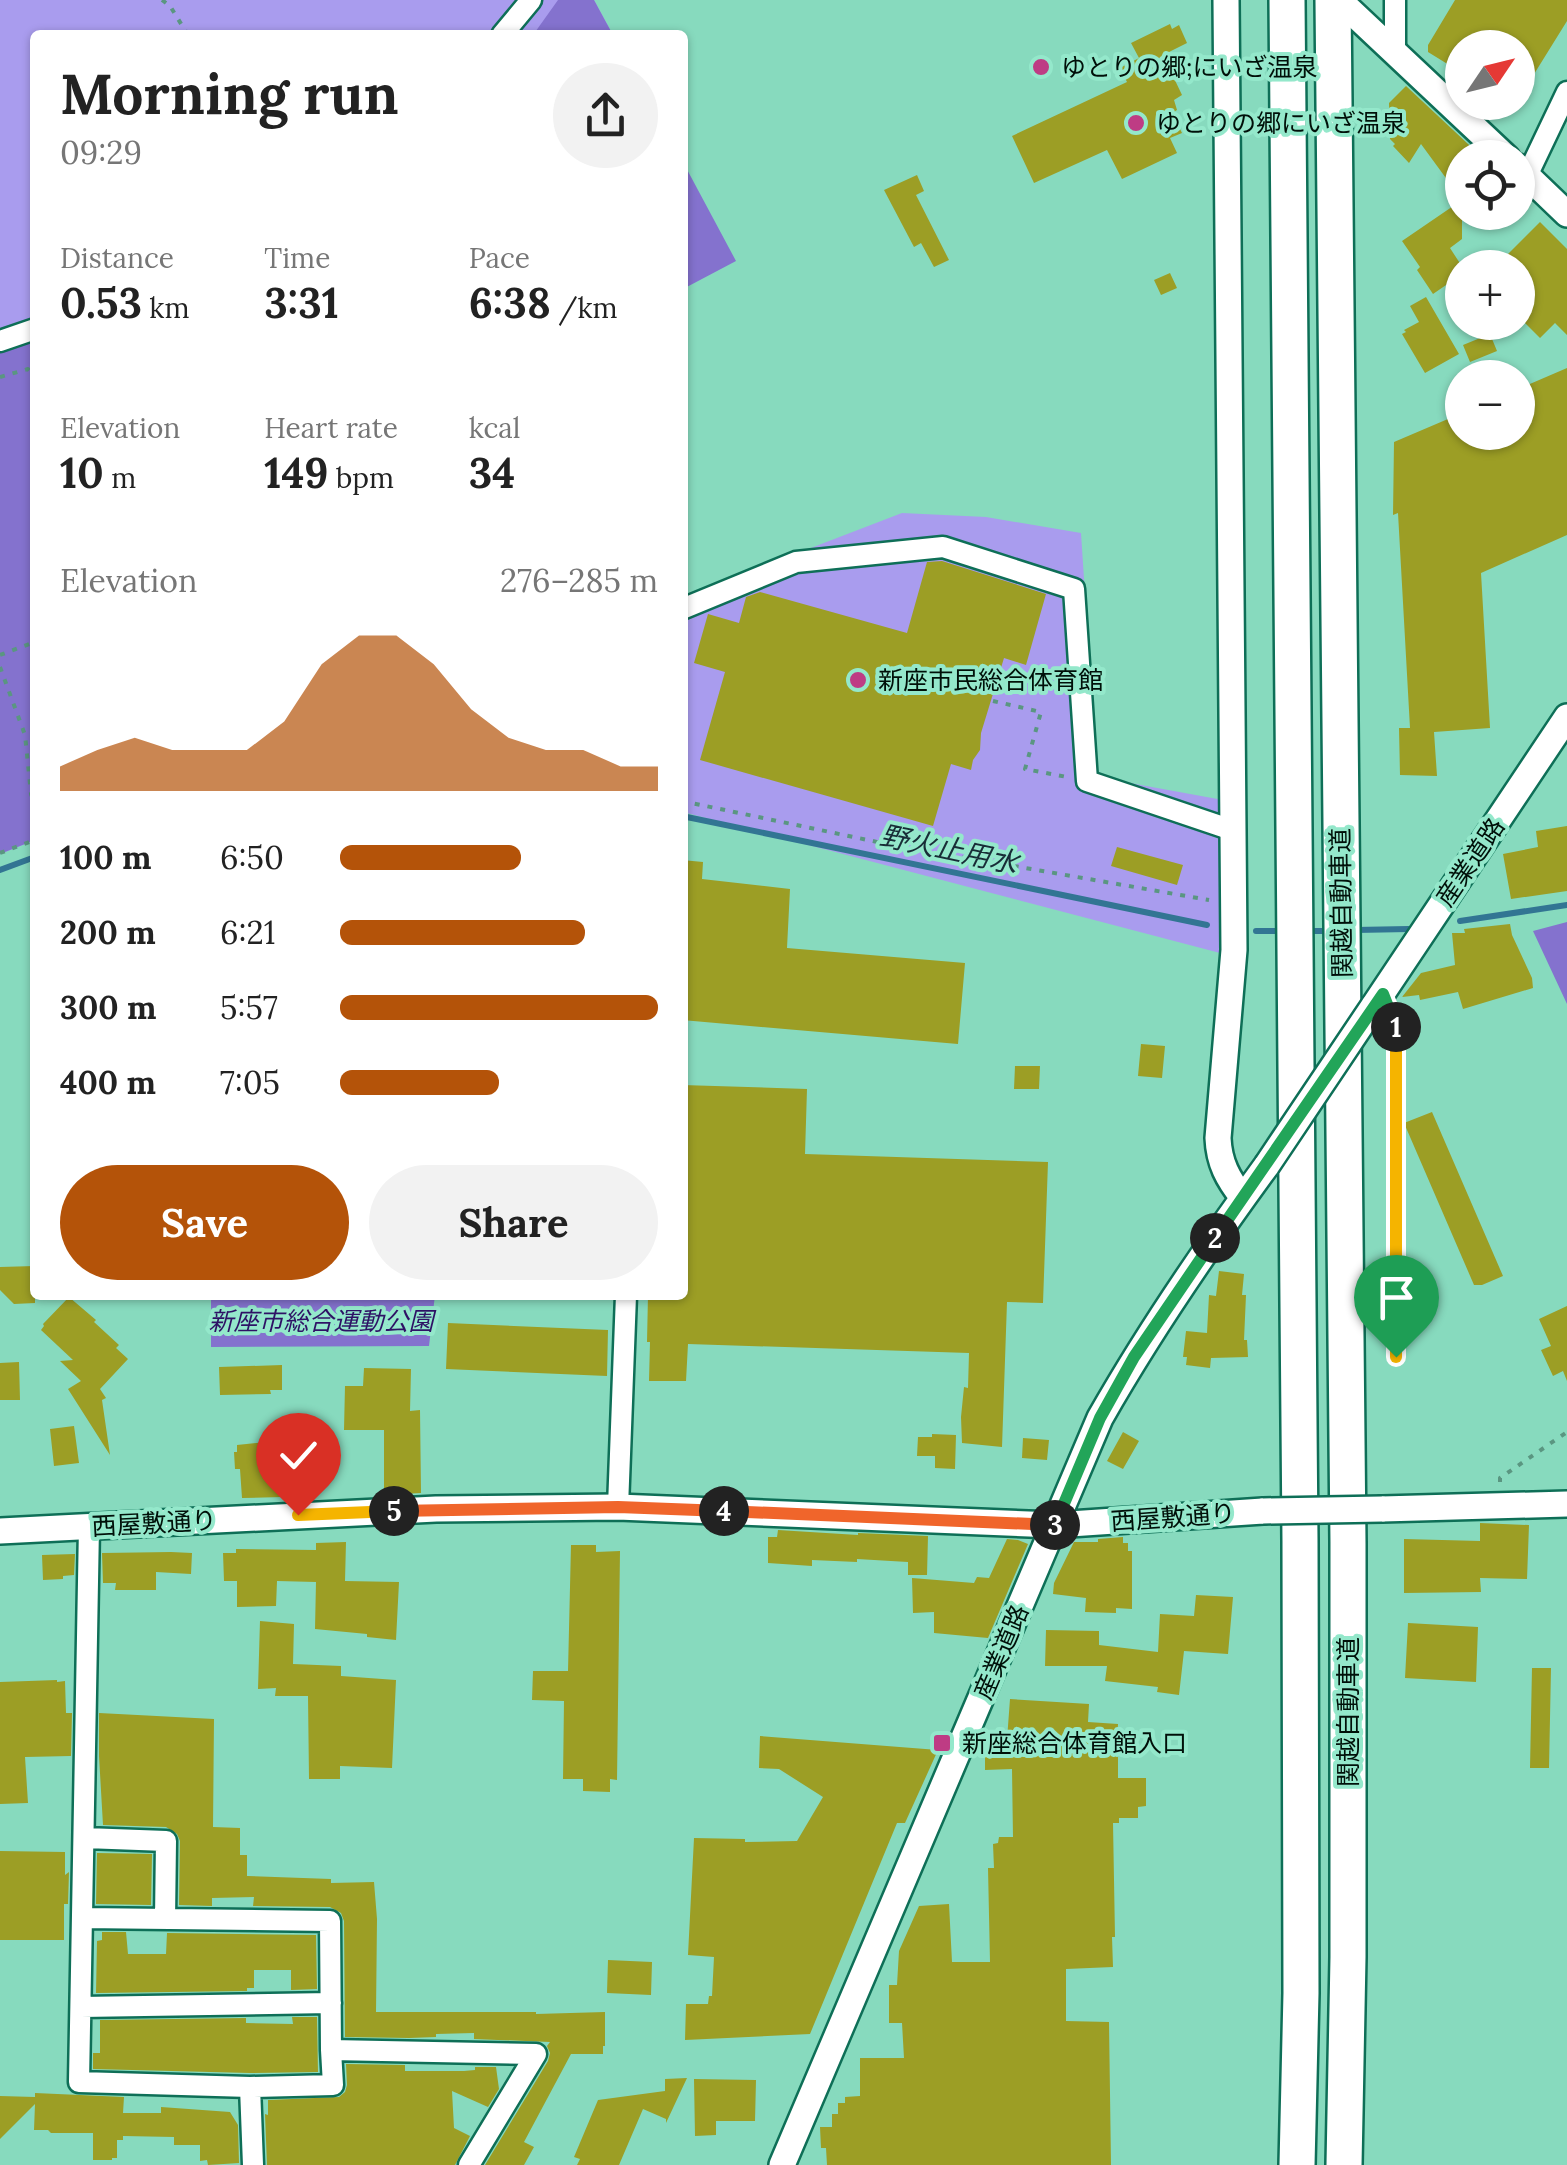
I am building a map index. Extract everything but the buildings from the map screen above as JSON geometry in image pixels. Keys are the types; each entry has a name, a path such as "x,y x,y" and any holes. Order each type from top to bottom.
{"highway":[{"name":"関越自動車道","path":"1288,0 1300,1561 1301,1993 1297,2165"},
{"name":"関越自動車道","path":"1336,0 1348,1542 1344,2165"}],"street":[{"path":"506,30 531,0"},
{"path":"1226,0 1235,830 1234,950 1218,1138 1223,1170 1243,1198"},
{"path":"1336,0 1489,140"},
{"path":"1395,0 1395,50"},
{"path":"1535,149 1567,92"},
{"path":"1535,184 1567,214"},
{"path":"0,342 30,332"},
{"path":"688,607 796,562 943,547 1074,590 1086,782 1235,830"},
{"name":"産業道路","path":"782,2165 1100,1418 1134,1357 1567,717"},
{"path":"618,1507 626,1300"},
{"name":"西屋敷通り","path":"0,1531 436,1510 618,1507 1055,1525 1263,1511 1567,1504"},
{"path":"83,1918 330,1921 333,2085 78,2082 89,1526"},
{"path":"85,1838 166,1841 165,1919"},
{"path":"80,2007 331,2002"},
{"path":"331,2050 536,2054 468,2165"},
{"path":"250,2087 253,2165"}],"path":[{"path":"162,0 185,30"},
{"path":"0,377 30,371"},
{"path":"0,655 30,644"},
{"path":"0,667 25,735 30,784"},
{"path":"993,702 1041,712 1025,769 1086,782"},
{"path":"688,801 882,844 1234,904"},
{"path":"0,853 30,842"},
{"path":"1378,1001 1396,1029 1396,1357"},
{"path":"1500,1478 1567,1432"}],"shaded area":[{"path":"0,0 594,0 610,30 30,30 30,842 0,854"},
{"path":"902,513 986,517 1081,533 1097,777 1223,800 1220,953 688,813 688,595"}],"green space":[{"path":"558,0 594,0 610,30 537,30"},
{"path":"688,171 736,261 688,286"},
{"path":"30,328 30,842 0,854 0,336"},
{"path":"1567,922 1567,1004 1533,931"},
{"name":"新座市総合運動公園","path":"211,1300 434,1300 429,1346 211,1347"}],"waterway":[{"name":"野火止用水","path":"688,817 1207,925"},
{"name":"野火止用水","path":"0,870 30,859"},
{"name":"野火止用水","path":"1460,921 1567,905"},
{"name":"野火止用水","path":"1355,930 1409,929"},
{"name":"野火止用水","path":"1256,931 1283,931"},
{"name":"野火止用水","path":"1305,931 1333,931"}],"place":[{"name":"ゆとりの郷;にいざ温泉","path":"1041,67"},
{"name":"ゆとりの郷にいざ温泉","path":"1136,123"},
{"name":"新座市民総合体育館","path":"858,680"},
{"name":"新座総合体育館入口","path":"942,1743"}],"route":[{"path":"298,1515 618,1507 1055,1525 1100,1418 1134,1357 1383,994 1396,1029 1396,1357"}]}
